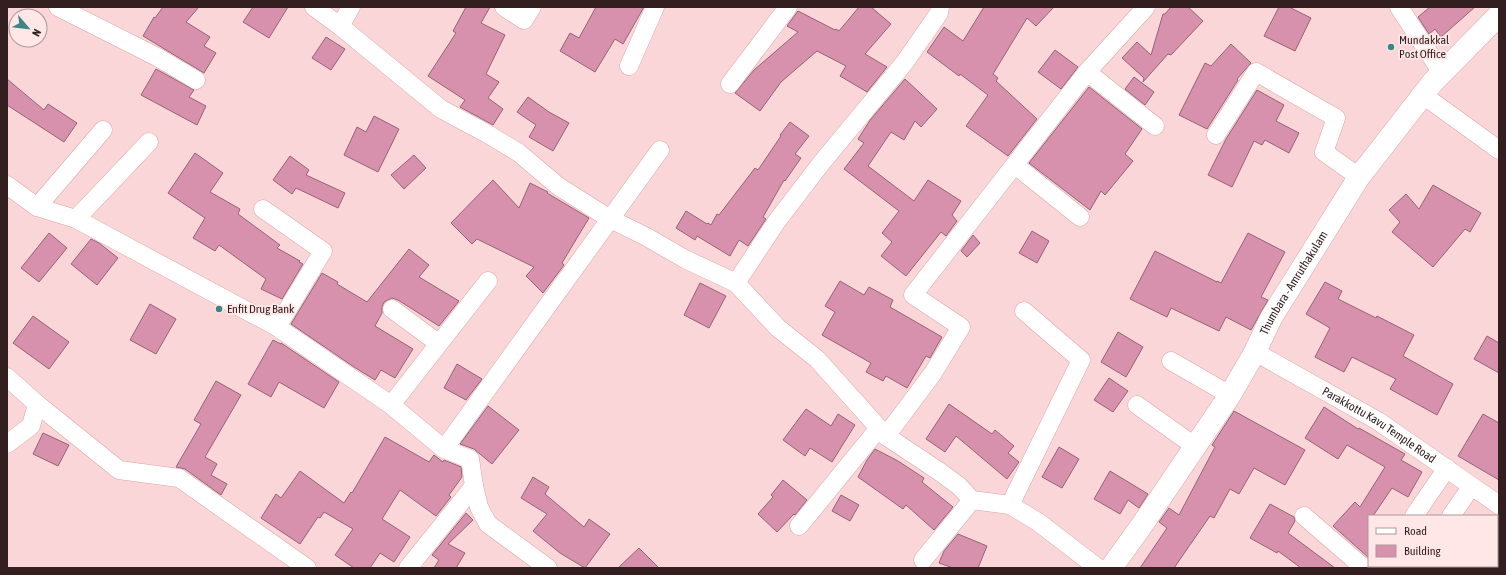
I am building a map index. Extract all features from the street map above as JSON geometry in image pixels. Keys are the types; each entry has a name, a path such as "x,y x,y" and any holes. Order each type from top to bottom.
{"street":[{"path":"58,7 159,58 196,80"},
{"path":"314,7 340,26 441,109 486,133 519,153 558,186 610,219 645,236 685,259 736,283 778,328 817,359 883,432 959,486 972,500 1010,505 1038,522 1098,568"},
{"path":"340,26 351,7"},
{"path":"504,7 524,20 532,7"},
{"path":"629,66 655,7"},
{"path":"730,84 788,7"},
{"path":"736,283 777,221 905,62 939,13 940,7"},
{"path":"799,526 933,374 960,327 913,295 1087,72 1146,7"},
{"path":"1399,7 1442,73"},
{"name":"Thumbara - Amruthakulam","path":"1111,568 1196,447 1230,395 1255,352 1271,318 1359,177 1442,73 1499,15"},
{"path":"1087,72 1155,126"},
{"path":"1216,135 1256,72 1336,118 1324,152 1359,177"},
{"path":"1423,95 1499,150"},
{"path":"37,207 103,130"},
{"path":"76,219 149,142"},
{"path":"444,449 660,150"},
{"path":"1014,165 1080,217"},
{"path":"7,185 37,207 76,219 276,327 390,405 444,449 470,459 479,507 488,524 539,565"},
{"path":"263,209 323,251 276,327"},
{"path":"390,405 488,281"},
{"path":"392,309 438,343"},
{"path":"1010,505 1081,360 1024,311"},
{"name":"Parakkottu Kavu Temple Road","path":"1255,352 1378,421 1499,505"},
{"path":"1171,361 1230,395"},
{"path":"7,377 37,404 119,470 179,478 307,568"},
{"path":"7,444 31,426 37,404"},
{"path":"1137,405 1196,447"},
{"path":"1415,515 1447,468"},
{"path":"408,568 474,486"},
{"path":"1452,515 1471,487"},
{"path":"923,560 972,500"},
{"path":"1304,516 1364,568"}],"building":[{"path":"163,7 199,7 186,22 210,37 204,46 216,53 204,73 143,36 154,17 155,18"},
{"path":"253,7 288,7 269,38 243,22"},
{"path":"466,7 490,7 481,23 505,35 486,74 499,82 488,98 503,109 493,125 460,107 465,100 428,76 456,33 453,31"},
{"path":"596,7 644,7 623,44 615,39 595,72 560,51 570,33 579,38"},
{"path":"859,7 871,7 891,24 865,54 887,67 867,92 840,76 846,66 817,51 781,82 760,111 735,93 754,70 798,32 787,26 798,11 839,31"},
{"path":"984,7 1054,7 1036,26 1027,18 993,74 998,78 996,81 1037,119 1008,156 966,126 988,95 927,52 944,27 963,41"},
{"path":"1171,7 1188,7 1203,21 1171,55 1168,54 1143,82 1144,78 1122,58 1137,42 1151,55 1163,14 1165,14"},
{"path":"1279,7 1289,7 1311,18 1295,51 1264,36"},
{"path":"1430,7 1475,7 1441,37 1435,29 1429,34 1418,17"},
{"path":"326,37 345,49 331,70 312,58"},
{"path":"1231,44 1251,63 1237,79 1238,80 1207,129 1179,115 1205,63 1211,66"},
{"path":"1055,50 1078,67 1061,89 1038,72"},
{"path":"156,69 194,90 189,97 206,106 197,125 141,95"},
{"path":"1134,77 1154,92 1145,105 1125,89"},
{"path":"7,79 44,110 48,104 77,123 64,142 7,105"},
{"path":"905,79 937,109 921,127 915,121 904,140 891,132 868,166 914,201 928,180 961,201 952,215 957,221 946,236 941,232 906,276 881,256 892,242 882,233 899,211 844,169 864,143 858,139 871,119"},
{"path":"1089,87 1142,129 1125,154 1133,161 1105,195 1101,191 1090,210 1029,163"},
{"path":"1257,90 1284,105 1276,121 1299,133 1289,153 1265,140 1262,145 1254,141 1232,187 1208,175 1226,139"},
{"path":"528,97 549,112 569,123 553,151 529,137 536,125 517,112"},
{"path":"374,116 399,129 378,172 344,155 357,127 366,132"},
{"path":"790,122 809,136 795,154 801,158 785,181 784,180 763,217 766,219 748,246 739,240 730,256 697,236 695,240 676,228 686,211 711,225 717,214 719,215 755,168 758,170"},
{"path":"195,153 223,173 210,192 240,209 238,214 280,245 277,248 303,264 282,299 261,289 266,279 219,245 215,251 193,238 205,218 168,193"},
{"path":"414,155 426,168 404,189 391,175"},
{"path":"290,156 309,170 306,175 345,193 338,208 296,188 292,194 273,180"},
{"path":"493,180 519,208 530,183 548,192 547,193 589,218 562,263 564,265 543,293 526,276 534,267 477,239 472,244 451,223"},
{"path":"1433,185 1481,213 1470,232 1465,229 1433,267 1392,232 1400,222 1389,210 1406,194 1419,209"},
{"path":"1032,231 1049,241 1037,263 1019,253"},
{"path":"49,233 67,248 39,282 21,268"},
{"path":"1248,233 1285,252 1261,297 1268,300 1251,330 1226,317 1219,331 1171,308 1167,317 1130,299 1155,251 1221,283"},
{"path":"973,235 980,243 967,257 961,251"},
{"path":"91,239 99,243 118,258 97,285 71,264"},
{"path":"409,249 429,265 419,277 459,301 439,326 398,300 392,298 384,302 382,313 375,326 413,349 395,378 381,370 375,380 291,324 322,273 367,302"},
{"path":"840,281 864,295 869,287 893,300 890,307 942,337 930,358 926,356 907,388 886,376 883,381 866,372 871,363 822,335 835,312 825,306"},
{"path":"1325,282 1342,291 1338,299 1376,318 1377,316 1414,335 1403,356 1453,384 1437,415 1390,389 1396,379 1352,357 1344,372 1315,357 1330,328 1306,314"},
{"path":"700,283 726,296 709,328 684,315"},
{"path":"150,304 176,319 156,354 130,340"},
{"path":"33,316 69,342 49,369 13,343"},
{"path":"1118,332 1143,347 1126,377 1101,362"},
{"path":"1487,336 1499,343 1499,373 1474,359"},
{"path":"273,340 281,343 339,382 324,408 279,382 271,397 248,384"},
{"path":"457,364 482,379 466,400 444,388"},
{"path":"1109,378 1128,391 1113,412 1094,400"},
{"path":"216,381 241,395 205,457 217,464 211,475 227,484 221,495 185,469 176,467 201,424 194,420"},
{"path":"949,404 992,434 995,430 1014,446 1008,453 1019,462 1007,479 956,436 945,452 926,439"},
{"path":"488,406 519,430 492,464 474,449 460,444"},
{"path":"1324,407 1358,429 1359,428 1405,454 1401,460 1422,472 1408,497 1392,488 1374,515 1368,515 1368,557 1333,526 1355,502 1360,507 1385,467 1347,445 1338,459 1305,438"},
{"path":"806,409 831,426 838,414 855,425 832,462 810,448 805,456 783,440"},
{"path":"1234,411 1305,450 1285,485 1254,468 1239,494 1230,489 1214,518 1210,516 1174,568 1140,568 1167,528 1159,522 1169,508 1179,515 1215,447 1212,445"},
{"path":"1483,414 1499,423 1499,480 1458,456"},
{"path":"43,433 69,445 58,466 33,454"},
{"path":"385,437 429,462 434,455 443,462 444,460 461,467 462,477 449,495 451,497 436,516 400,490 382,519 410,537 394,562 380,553 370,568 354,568 335,555 353,529 324,512 320,518 318,517 300,544 261,518 276,494 281,498 300,471 344,503 351,492 352,493"},
{"path":"1059,447 1079,459 1062,488 1042,477"},
{"path":"875,449 898,461 924,478 922,482 953,507 934,530 906,505 903,509 858,477"},
{"path":"1110,471 1148,494 1139,508 1128,500 1120,514 1094,499"},
{"path":"533,477 549,487 545,494 584,527 589,519 610,534 585,568 560,553 533,531 547,514 521,498"},
{"path":"783,480 807,500 795,515 794,514 777,532 758,514 773,497 771,495"},
{"path":"841,495 859,505 850,521 832,511"},
{"path":"1270,504 1294,517 1295,521 1288,533 1335,568 1301,568 1278,551 1277,553 1250,538"},
{"path":"466,513 473,520 448,544 465,553 456,568 434,568 439,560 432,555"},
{"path":"958,534 987,546 978,568 953,568 939,563 944,551"},
{"path":"639,548 659,568 618,568"}],"place":[{"name":"Mundakkal Post Office","path":"1391,47"},
{"name":"Enfit Drug Bank","path":"219,309"}]}
